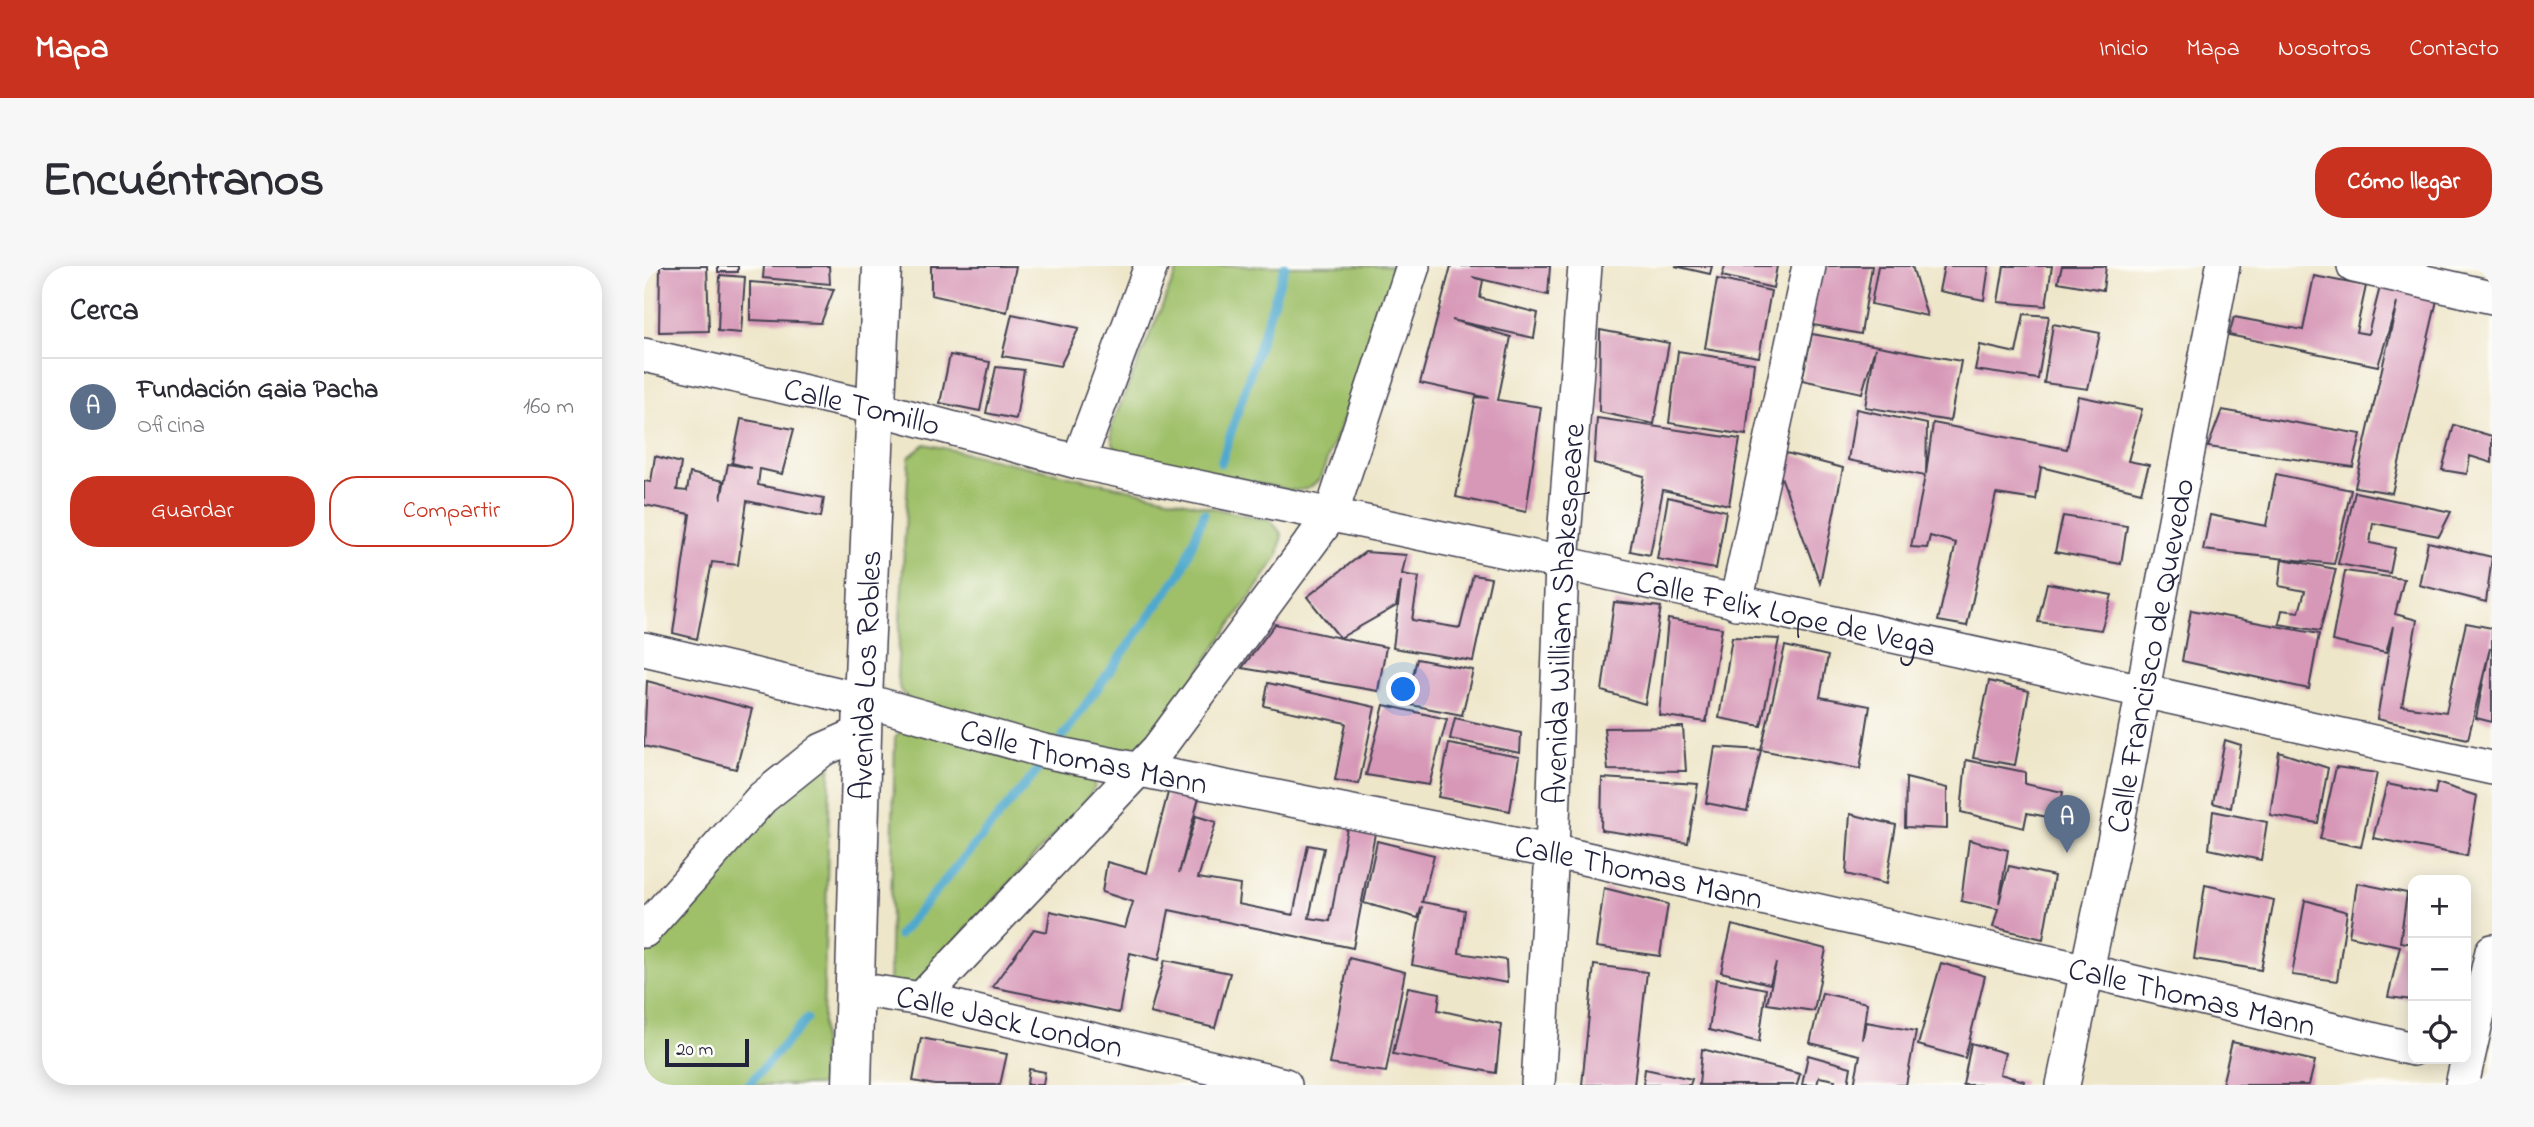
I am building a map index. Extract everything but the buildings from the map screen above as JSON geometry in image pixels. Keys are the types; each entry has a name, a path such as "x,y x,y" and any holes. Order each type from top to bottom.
{"main road":[{"name":"Avenida Los Robles","path":"852,1085 857,989 863,716 882,266"}],"street":[{"path":"1078,462 1151,266"},
{"path":"921,999 1158,749 1331,514 1413,266"},
{"name":"Avenida William Shakespeare","path":"1538,1085 1552,852 1562,563 1585,266"},
{"path":"1736,603 1809,266"},
{"name":"Calle Francisco de Quevedo","path":"2063,1085 2143,690 2223,266"},
{"path":"2354,266 2492,297"},
{"name":"Calle Tomillo","path":"644,355 876,408 1078,462"},
{"name":"Calle Felix Lope de Vega","path":"1078,462 1562,563 2492,768"},
{"name":"Calle Thomas Mann","path":"644,649 863,716 1552,852 2088,971 2408,1048"},
{"path":"644,931 762,798 863,716"},
{"path":"2462,1068 2492,951"},
{"name":"Calle Jack London","path":"857,989 921,999 1285,1085"}],"green space":[{"path":"1179,266 1402,266 1320,478 1310,487 1289,490 1119,452 1114,446 1112,424"},
{"path":"925,444 1271,521 1282,534 1278,556 1151,741 1129,752 1057,743 913,704 900,690 897,677 909,457"},
{"path":"903,728 1090,773 1095,787 1088,798 907,994 889,988 895,738"},
{"path":"831,747 821,1085 644,1085 644,945"}],"waterway":[{"path":"1221,463 1285,266"},
{"path":"1063,736 1182,571 1204,513"},
{"path":"899,935 1042,765"},
{"path":"748,1085 807,1019"}],"place":[{"name":"Fundación Gaia Pacha","path":"2067,853"}]}
